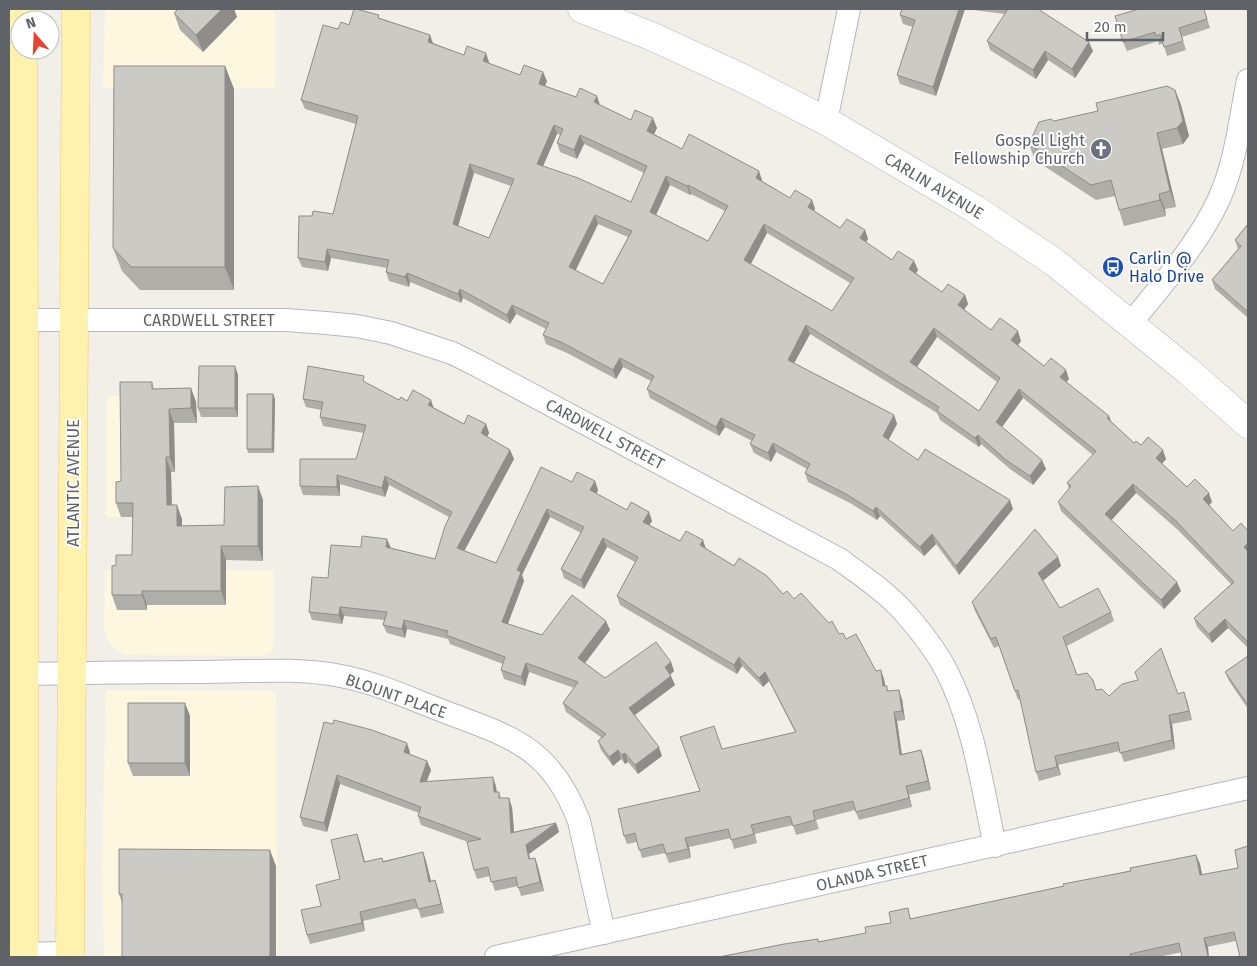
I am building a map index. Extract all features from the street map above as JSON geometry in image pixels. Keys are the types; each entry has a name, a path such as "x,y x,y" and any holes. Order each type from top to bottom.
{"main road":[{"name":"ATLANTIC AVENUE","path":"70,955 76,9"},
{"path":"19,955 23,674 23,60"}],"street":[{"name":"CARLIN AVENUE","path":"582,9 651,36 731,73 826,121 975,209 1054,262 1131,323 1248,424"},
{"path":"826,121 849,9"},
{"path":"1131,323 1165,281 1205,224 1219,198 1234,153 1248,80"},
{"name":"CARDWELL STREET","path":"24,320 286,320 326,323 383,331 422,342 452,353 478,366 839,559 874,584 903,610 926,639 946,669 959,698 970,732 995,846"},
{"name":"BLOUNT PLACE","path":"23,674 286,671 340,676 359,680 496,731 519,743 539,758 558,780 572,804 579,821 604,933"},
{"name":"OLANDA STREET","path":"496,957 1248,788"},
{"path":"19,955 70,955"}],"shaded area":[{"path":"105,9 275,9 275,88 103,88"},
{"path":"107,396 157,396 174,448 175,472 156,472 152,496 171,496 172,517 106,517"},
{"path":"105,570 274,570 273,650 259,656 126,655 112,646 106,636 104,626"},
{"path":"106,690 276,691 277,957 104,957 102,866"}],"building":[{"path":"178,9 222,9 196,35 174,13"},
{"path":"354,9 379,15 378,18 430,35 428,42 464,55 467,46 486,53 483,61 520,75 524,65 543,72 539,84 576,97 580,88 597,96 594,102 631,120 635,110 653,118 647,131 682,149 689,134 759,171 756,178 790,198 795,190 812,200 808,207 840,228 847,219 865,230 860,238 892,260 898,251 914,261 909,269 942,292 948,284 965,295 958,305 991,330 1000,318 1018,331 1011,340 1044,366 1051,358 1066,370 1060,377 1109,416 1107,418 1134,443 1136,441 1141,445 1148,437 1163,450 1156,458 1187,487 1195,479 1209,493 1203,499 1233,531 1241,523 1248,531 1248,543 1244,547 1248,552 1248,642 1225,619 1209,634 1194,618 1234,582 1175,520 1133,484 1105,514 1177,582 1161,600 1058,502 1071,486 1067,483 1096,451 1019,389 996,422 1042,460 1030,476 1006,460 978,435 975,438 937,411 939,407 806,325 788,360 894,415 883,436 918,460 925,449 1010,500 956,566 932,534 920,547 876,507 873,511 846,494 805,473 810,464 773,443 768,453 750,444 755,435 721,418 716,427 647,389 654,376 620,358 613,370 563,343 543,335 549,323 512,305 507,315 460,289 458,294 407,273 405,277 386,272 389,260 327,249 325,262 298,258 299,216 312,216 313,211 333,214 358,116 301,100 323,25 338,29 341,22 349,25","holes":["554,125 563,129 557,143 574,150 580,135 647,166 631,202 578,178 537,164","470,164 514,179 489,238 453,224","666,176 728,206 708,241 650,212","595,215 632,231 603,284 569,267","764,224 854,278 832,311 744,260","934,328 1000,378 979,411 910,362"]},
{"path":"902,9 959,9 933,87 897,75 915,20 900,15"},
{"path":"1008,9 1038,9 1089,42 1072,69 1045,51 1033,70 987,41"},
{"path":"1139,9 1204,9 1207,19 1179,28 1183,41 1164,47 1160,34 1156,36 1155,32 1123,42 1115,16"},
{"path":"114,66 225,66 225,267 131,267 113,248"},
{"name":"Gospel Light Fellowship Church","path":"1167,86 1175,90 1183,121 1177,128 1157,133 1170,191 1159,194 1160,200 1119,210 1111,180 1091,185 1029,144 1039,122 1051,119 1054,121 1098,111 1096,103"},
{"path":"1248,224 1248,312 1212,280 1241,246 1235,240"},
{"path":"199,366 235,366 235,408 198,408"},
{"path":"308,366 364,376 363,381 399,400 401,397 407,401 413,390 431,400 428,405 464,424 468,415 486,424 481,433 510,450 457,548 496,563 541,467 572,482 577,472 595,481 590,490 627,510 631,502 649,512 643,522 680,541 686,531 703,540 700,545 734,566 739,558 767,576 783,594 787,591 794,599 801,593 829,623 832,621 839,634 843,633 846,639 856,634 876,671 881,670 883,686 887,686 887,691 899,690 902,711 894,712 900,755 921,750 928,781 906,786 909,798 856,812 853,801 813,811 815,820 793,826 790,816 751,825 754,834 731,840 728,829 685,838 688,849 666,854 663,844 639,850 635,833 624,836 618,809 700,791 680,737 714,726 722,749 796,732 765,672 759,678 739,657 734,665 617,596 638,557 603,538 581,580 561,569 584,527 547,509 517,570 521,572 502,622 542,635 572,595 606,621 578,658 605,678 656,642 671,662 665,667 671,676 629,708 659,747 635,765 625,753 622,755 618,750 609,757 598,741 606,734 563,703 578,682 526,663 521,677 501,670 505,657 446,635 448,631 404,620 402,629 383,625 387,612 340,607 339,615 309,612 312,577 328,578 331,545 361,547 362,536 387,539 386,547 435,559 445,526 452,512 385,476 382,488 337,475 337,487 300,486 300,459 356,459 366,425 320,417 323,402 303,399"},
{"path":"120,382 152,382 152,389 191,388 191,408 169,409 170,457 166,457 167,505 177,505 177,526 224,525 225,487 258,486 258,546 221,546 221,591 142,591 142,595 112,595 112,566 116,565 116,555 132,555 133,503 116,503 116,482 121,481"},
{"path":"247,394 273,394 272,449 247,449"},
{"path":"1035,529 1058,557 1038,573 1060,608 1098,588 1111,612 1063,637 1077,675 1087,673 1093,680 1096,690 1102,689 1109,696 1122,684 1138,680 1135,672 1161,648 1178,694 1184,692 1189,711 1169,715 1172,740 1120,753 1118,742 1055,756 1057,767 1036,772 1018,690 1015,691 996,637 991,639 972,602"},
{"path":"1248,656 1248,705 1225,672"},
{"path":"128,703 185,703 185,763 128,763"},
{"path":"334,720 372,730 407,743 404,752 427,761 420,782 493,777 494,792 499,792 499,798 509,798 511,833 556,823 526,845 529,859 535,858 540,882 518,888 516,877 491,882 488,867 474,870 467,842 481,839 418,816 421,807 337,775 324,823 300,817 324,722 333,724"},
{"path":"357,834 364,862 382,858 383,862 423,852 429,882 435,880 441,904 418,909 415,899 360,912 362,923 307,935 301,910 321,906 316,885 340,879 331,840"},
{"path":"1248,846 1248,957 1240,957 1234,932 1204,938 1208,957 1182,957 1179,943 1130,954 1131,957 719,957 784,944 818,939 818,942 866,933 865,927 891,923 889,912 908,908 910,919 1064,886 1063,884 1131,871 1130,868 1196,855 1200,875 1238,868 1235,850"},
{"path":"119,849 270,850 270,956 122,957 122,894 119,894"}],"place":[{"name":"Gospel Light Fellowship Church","path":"1101,149"},
{"name":"Carlin @ Halo Drive","path":"1113,267"}]}
